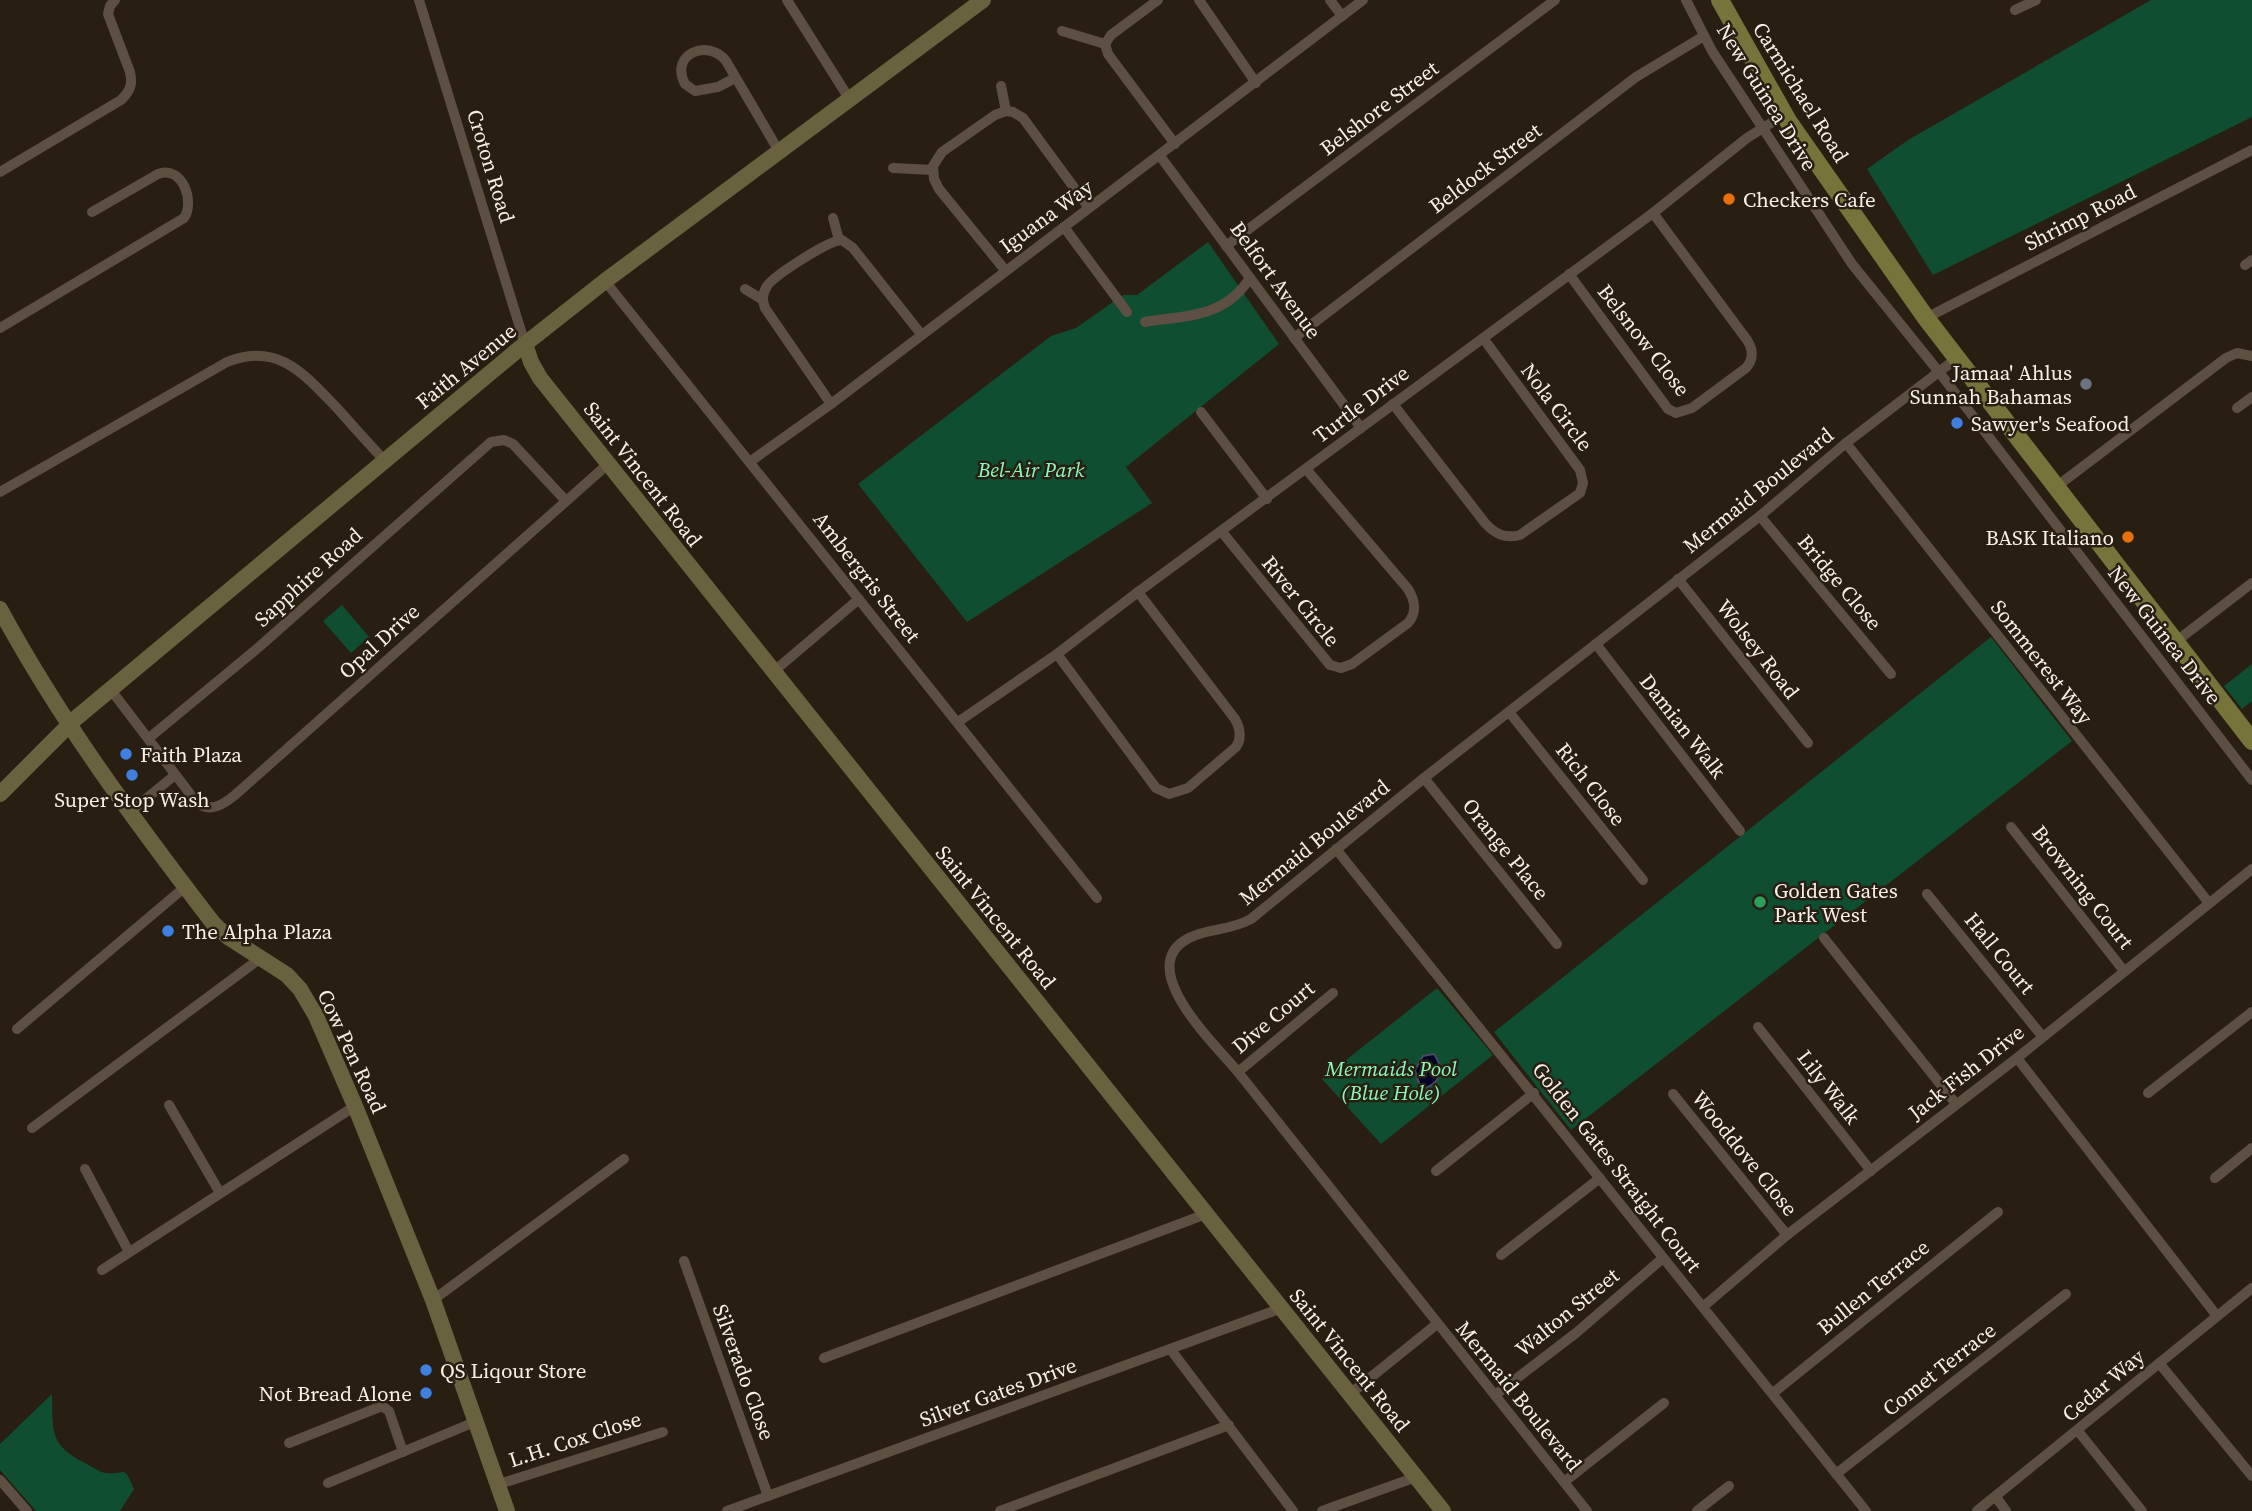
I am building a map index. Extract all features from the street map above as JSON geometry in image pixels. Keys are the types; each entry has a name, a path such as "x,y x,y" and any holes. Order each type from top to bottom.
{"main road":[{"name":"Carmichael Road","path":"1720,0 1784,115 1926,318 2252,741"}],"street":[{"path":"0,172 127,94 131,77 108,14 108,8 115,0"},
{"name":"Croton Road","path":"419,0 525,344"},
{"path":"787,0 850,100"},
{"name":"Faith Avenue","path":"0,794 69,725 525,344 605,281 983,0"},
{"path":"1105,44 1111,35 1158,0"},
{"path":"1199,0 1256,83"},
{"path":"1330,0 1342,16"},
{"name":"Iguana Way","path":"751,461 831,404 1363,0"},
{"name":"Belshore Street","path":"1226,246 1555,0"},
{"name":"New Guinea Drive","path":"1686,0 1704,36 1852,264 1939,372 2252,780"},
{"path":"2015,10 2036,0"},
{"path":"1062,30 1105,44"},
{"name":"Beldock Street","path":"1294,338 1636,77 1704,36"},
{"path":"1105,44 1108,54 1175,144"},
{"path":"735,78 718,88 695,91 682,79 681,65 684,59 696,52 712,50 724,58 780,153"},
{"path":"1001,86 1006,111"},
{"path":"1005,270 939,189 933,170 935,161 942,152 995,116 1006,111 1016,112 1089,208"},
{"name":"Turtle Drive","path":"958,722 1057,654 1653,213 1732,149 1784,115"},
{"name":"Shrimp Road","path":"1926,318 2252,150"},
{"name":"Belfort Avenue","path":"1160,156 1361,428"},
{"path":"893,168 933,170"},
{"path":"0,328 184,218 187,213 187,199 179,178 168,171 158,174 92,212"},
{"name":"Belsnow Close","path":"1569,274 1668,409 1676,413 1692,408 1746,368 1752,360 1751,349 1653,213"},
{"path":"833,218 839,240"},
{"path":"1065,227 1127,312"},
{"path":"831,404 768,314 763,300 765,290 772,281 826,244 845,241 921,334"},
{"path":"1145,322 1212,311 1228,303 1242,291 1250,278"},
{"name":"Ambergris Street","path":"605,281 1097,898"},
{"path":"745,289 763,300"},
{"name":"Nola Circle","path":"1393,404 1485,523 1499,534 1509,537 1520,535 1578,495 1583,488 1581,472 1483,338"},
{"name":"Saint Vincent Road","path":"525,344 540,378 1443,1511"},
{"path":"2056,487 2226,358 2238,353 2252,356"},
{"path":"0,492 228,362 258,355 279,359 307,376 384,460"},
{"name":"Mermaid Boulevard","path":"1587,1511 1180,1002 1172,986 1169,970 1173,954 1187,939 1199,934 1230,929 1251,919 1424,778 1760,516 1846,443 1957,358"},
{"path":"2237,408 2252,397"},
{"path":"1201,412 1267,499"},
{"name":"Sapphire Road","path":"149,738 258,647 491,442 504,440 513,444 566,501"},
{"name":"Sommerest Way","path":"1846,443 2209,903"},
{"name":"Opal Drive","path":"175,775 200,806 213,808 226,803 608,464"},
{"name":"River Circle","path":"1222,532 1329,666 1342,668 1352,664 1408,623 1414,607 1408,589 1306,469"},
{"name":"Bridge Close","path":"1760,516 1891,674"},
{"name":"Wolsey Road","path":"1678,579 1808,743"},
{"path":"2174,643 2252,583"},
{"path":"1057,654 1156,788 1169,794 1188,788 1237,746 1240,739 1238,726 1236,719 1138,592"},
{"path":"773,672 859,599"},
{"name":"Cow Pen Road","path":"0,609 37,676 69,725 185,887 219,930 287,975 304,995 355,1106 433,1300 507,1511"},
{"name":"Damian Walk","path":"1596,644 1740,831"},
{"path":"111,690 175,775 131,811"},
{"name":"Rich Close","path":"1509,712 1643,880"},
{"name":"Orange Place","path":"1424,778 1557,944"},
{"name":"Browning Court","path":"2011,827 2124,971"},
{"name":"Golden Gates Straight Court","path":"1336,849 1866,1511"},
{"name":"Jack Fish Drive","path":"1704,1306 1787,1235 2017,1058 2252,869"},
{"path":"17,1030 185,887"},
{"name":"Hall Court","path":"1927,894 2042,1036"},
{"path":"1824,938 1956,1104"},
{"path":"32,1128 262,957"},
{"name":"Dive Court","path":"1238,1072 1333,993"},
{"path":"2148,1093 2252,1012"},
{"name":"Lily Walk","path":"1758,1027 1871,1171"},
{"path":"2017,1058 2217,1316"},
{"path":"1436,1171 1534,1093"},
{"name":"Wooddove Close","path":"1673,1094 1787,1235"},
{"path":"169,1105 220,1193"},
{"path":"102,1269 355,1106"},
{"path":"2215,1178 2252,1148"},
{"path":"433,1300 624,1159"},
{"path":"85,1168 129,1252"},
{"path":"1501,1255 1600,1178"},
{"name":"Bullen Terrace","path":"1773,1393 1998,1212"},
{"path":"824,1358 1206,1214"},
{"name":"Walton Street","path":"1494,1395 1576,1333 1663,1258"},
{"name":"Silverado Close","path":"684,1261 768,1496"},
{"name":"Comet Terrace","path":"1836,1474 2066,1294"},
{"name":"Cedar Way","path":"1977,1511 2217,1316 2250,1294"},
{"name":"Silver Gates Drive","path":"727,1511 1282,1308"},
{"path":"1350,1394 1437,1324"},
{"path":"1171,1350 1293,1511"},
{"path":"2160,1363 2252,1476"},
{"path":"1564,1482 1664,1403"},
{"path":"289,1443 382,1406 389,1411 403,1452"},
{"path":"328,1483 477,1421"},
{"path":"1000,1511 1228,1425"},
{"path":"2078,1431 2141,1511"},
{"name":"L.H. Cox Close","path":"499,1484 663,1432"},
{"path":"1322,1511 1416,1477"},
{"path":"0,1480 27,1511"},
{"path":"1697,1511 1729,1486"},
{"path":"1996,1497 2006,1511"}],"green space":[{"path":"2151,0 2252,0 2252,117 1933,275 1867,169 1908,140"},
{"name":"Bel-Air Park","path":"1208,242 1279,344 1126,467 1152,503 967,622 858,484 1051,336 1076,328 1123,295 1137,295"},
{"path":"342,605 369,637 351,653 323,621"},
{"name":"Golden Gates Park West","path":"1991,637 2072,741 1571,1130 1494,1032"},
{"path":"2252,664 2252,701 2242,709 2224,686"},
{"name":"Mermaids Pool (Blue Hole)","path":"1437,988 1493,1055 1381,1144 1322,1079"},
{"path":"52,1394 55,1436 65,1450 101,1471 124,1472 128,1476 134,1489 120,1511 36,1511 0,1470 0,1444"}],"water":[{"path":"1434,1054 1440,1073 1436,1082 1426,1088 1419,1083 1415,1070 1423,1056"}],"place":[{"name":"Checkers Cafe","path":"1729,199"},
{"name":"Jamaa' Ahlus Sunnah Bahamas","path":"2086,384"},
{"name":"Sawyer's Seafood","path":"1957,423"},
{"name":"BASK Italiano","path":"2128,537"},
{"name":"Faith Plaza","path":"126,754"},
{"name":"Super Stop Wash","path":"132,775"},
{"name":"Golden Gates Park West","path":"1760,902"},
{"name":"The Alpha Plaza","path":"168,931"},
{"name":"QS Liqour Store","path":"426,1370"},
{"name":"Not Bread Alone","path":"426,1393"}]}
